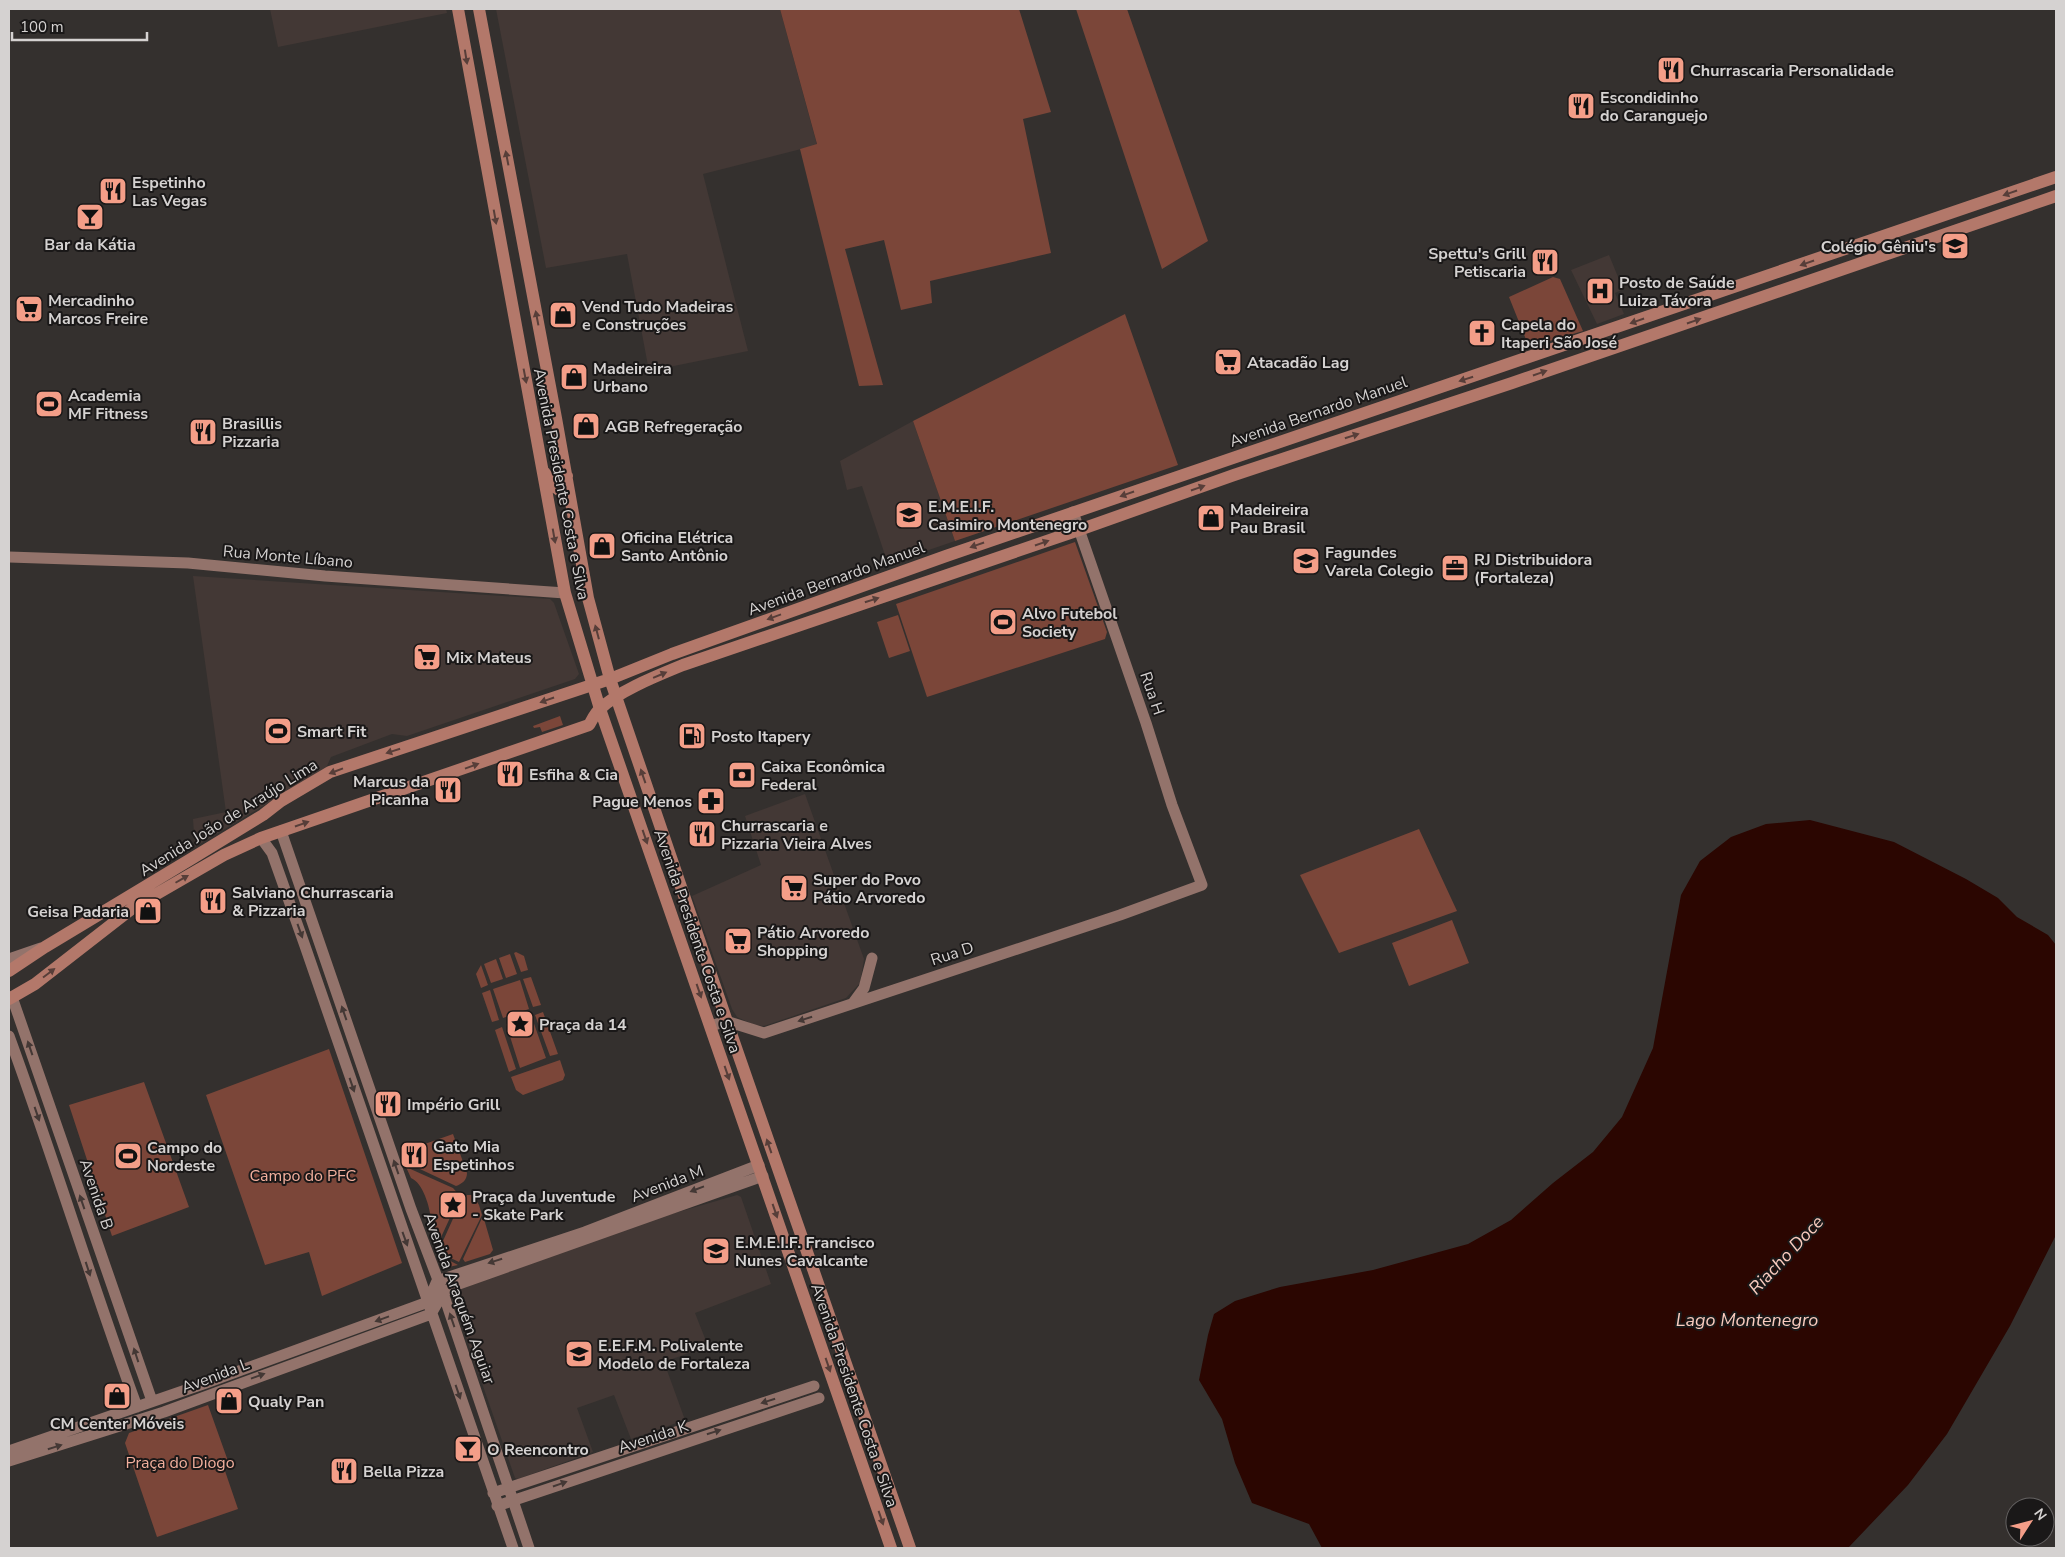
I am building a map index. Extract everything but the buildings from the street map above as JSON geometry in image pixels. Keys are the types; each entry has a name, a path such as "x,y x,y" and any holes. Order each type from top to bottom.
{"main road":[{"name":"Avenida Presidente Costa e Silva","path":"458,9 565,593 600,709 891,1548"},
{"name":"Avenida Presidente Costa e Silva","path":"479,9 567,476 588,598 610,679 726,1021 910,1548"},
{"name":"Avenida Bernardo Manuel","path":"593,684 689,647 1073,512 2056,177"},
{"name":"Avenida Bernardo Manuel","path":"600,709 643,682 683,665 1234,475 1495,389 2056,196"},
{"path":"1917,225 1921,243"},
{"path":"1898,231 1903,249"},
{"path":"503,260 525,256"},
{"path":"1506,365 1512,383"},
{"path":"1488,372 1495,389"},
{"path":"542,466 555,488 560,490 567,476"},
{"path":"550,515 555,507 564,506 570,510 575,521"},
{"name":"Avenida João de Araújo Lima","path":"9,971 330,772 593,684"},
{"name":"Avenida João de Araújo Lima","path":"11,998 35,984 134,907 224,855 261,838 589,725 600,709"}],"street":[{"name":"Rua H","path":"1073,512 1146,723 1172,806 1202,885"},
{"name":"Rua Monte Líbano","path":"9,557 188,563 353,578 565,593"},
{"name":"Avenida Araquém Aguiar","path":"281,832 514,1500 528,1548"},
{"name":"Avenida Araquém Aguiar","path":"261,838 272,853 279,872 512,1548"},
{"name":"Rua D","path":"726,1021 764,1033 1120,915 1202,885"},
{"path":"9,959 45,947"},
{"path":"851,1004 864,988 872,958"},
{"name":"Avenida B","path":"11,998 152,1401"},
{"path":"711,1026 726,1021"},
{"name":"Avenida B","path":"9,1036 37,1112 112,1339 137,1407"},
{"name":"Avenida M","path":"442,1293 456,1285 761,1171"},
{"path":"396,1214 411,1209"},
{"name":"Avenida M","path":"437,1281 586,1236"},
{"path":"428,1302 437,1281"},
{"path":"432,1314 442,1293"},
{"name":"Avenida L","path":"9,1451 206,1384 428,1302"},
{"name":"Avenida L","path":"9,1461 164,1412 432,1314"},
{"name":"Avenida K","path":"493,1494 814,1386"},
{"name":"Avenida K","path":"497,1506 819,1398"}],"shaded area":[{"path":"270,9 446,9 447,13 278,47"},
{"path":"496,9 780,9 817,145 703,174 748,351 649,371 627,254 546,268"},
{"name":"Posto de Saúde Luiza Távora","path":"1609,255 1623,289 1615,293 1624,314 1597,324 1571,270"},
{"name":"E.M.E.I.F. Casimiro Montenegro","path":"913,421 955,541 888,564 862,486 847,490 840,461"},
{"path":"193,576 550,599 554,603 579,674 575,679 407,736 392,734 331,757 326,768 195,847 193,819 226,812"},
{"path":"805,794 864,959 860,983 846,998 764,1026 754,1025 737,1017 732,1009 692,896 761,865 745,816"},
{"name":"E.E.F.M. Polivalente Modelo de Fortaleza","path":"737,1195 741,1197 771,1284 695,1313 708,1346 664,1362 685,1420 631,1439 614,1395 577,1408 593,1452 518,1479 515,1478 451,1294 453,1291 661,1217"}],"green space":[{"path":"780,9 1019,9 1051,112 1023,119 1051,253 930,281 932,303 901,310 884,240 845,249 883,385 859,386 800,149 817,144"},
{"path":"1076,9 1127,9 1208,241 1162,269"},
{"path":"1553,277 1560,279 1583,331 1529,347 1509,297"},
{"path":"1125,314 1178,465 955,541 913,421"},
{"name":"Alvo Futebol Society","path":"1075,542 1107,632 1105,639 927,697 896,604"},
{"path":"898,615 910,651 889,658 877,622"},
{"path":"560,716 563,725 542,732 540,727 534,728 533,726"},
{"path":"1419,829 1457,911 1339,953 1300,875"},
{"path":"1452,920 1469,963 1409,986 1392,943"},
{"path":"516,952 524,956 528,970 521,972 514,953"},
{"path":"510,954 517,974 506,978 499,958"},
{"path":"496,959 503,979 491,983 484,964"},
{"path":"481,965 488,985 481,988 476,974"},
{"path":"531,977 541,1005 533,1007 523,979"},
{"path":"520,980 529,1009 503,1018 493,989"},
{"path":"490,990 499,1020 492,1022 482,993"},
{"path":"543,1012 558,1054 550,1056 535,1015"},
{"path":"531,1015 546,1058 520,1068 506,1024"},
{"path":"502,1027 516,1069 509,1072 495,1030"},
{"name":"Campo do PFC","path":"329,1049 402,1263 322,1296 309,1252 265,1265 206,1095"},
{"path":"560,1060 565,1075 563,1080 523,1095 516,1090 511,1077"},
{"name":"Campo do Nordeste","path":"144,1082 189,1207 112,1236 69,1105"},
{"path":"453,1134 467,1173 465,1180 460,1184 456,1186 405,1162 403,1154 405,1151"},
{"path":"406,1167 453,1188 460,1196 437,1246 432,1237 431,1220 425,1196 419,1185 411,1178"},
{"path":"467,1195 473,1195 482,1215 459,1262 438,1252 461,1201"},
{"path":"482,1218 484,1219 493,1250 490,1254 465,1262 463,1259"},
{"path":"437,1255 439,1255 458,1265 444,1268"},
{"name":"Praça do Diogo","path":"208,1405 228,1461 225,1471 238,1509 157,1537 125,1443 129,1433"}],"water":[{"name":"Lago Montenegro","path":"1810,820 1894,842 1966,879 1998,898 2017,917 2048,935 2056,945 2056,1235 2010,1326 1947,1434 1908,1485 1848,1548 1322,1548 1309,1524 1252,1503 1235,1463 1222,1419 1199,1380 1214,1314 1235,1301 1280,1287 1373,1270 1468,1244 1511,1220 1553,1183 1593,1152 1622,1117 1653,1048 1681,895 1700,861 1731,837 1766,824"}],"place":[{"name":"Churrascaria Personalidade","path":"1671,70"},
{"name":"Escondidinho do Caranguejo","path":"1581,106"},
{"name":"Espetinho Las Vegas","path":"113,191"},
{"name":"Bar da Kátia","path":"90,217"},
{"name":"Colégio Gêniu's","path":"1955,246"},
{"name":"Spettu's Grill Petiscaria","path":"1545,262"},
{"name":"Posto de Saúde Luiza Távora","path":"1600,291"},
{"name":"Mercadinho Marcos Freire","path":"29,309"},
{"name":"Vend Tudo Madeiras e Construções","path":"563,315"},
{"name":"Capela do Itaperi São José","path":"1482,333"},
{"name":"Atacadão Lag","path":"1228,362"},
{"name":"Madeireira Urbano","path":"574,377"},
{"name":"Academia MF Fitness","path":"49,404"},
{"name":"AGB Refregeração","path":"586,426"},
{"name":"Brasillis Pizzaria","path":"203,432"},
{"name":"E.M.E.I.F. Casimiro Montenegro","path":"909,515"},
{"name":"Madeireira Pau Brasil","path":"1211,518"},
{"name":"Oficina Elétrica Santo Antônio","path":"602,546"},
{"name":"Fagundes Varela Colegio","path":"1306,561"},
{"name":"RJ Distribuidora (Fortaleza)","path":"1455,568"},
{"name":"Alvo Futebol Society","path":"1003,622"},
{"name":"Mix Mateus","path":"427,657"},
{"name":"Smart Fit","path":"278,731"},
{"name":"Posto Itapery","path":"692,736"},
{"name":"Esfiha & Cia","path":"510,774"},
{"name":"Caixa Econômica Federal","path":"742,775"},
{"name":"Marcus da Picanha","path":"448,790"},
{"name":"Pague Menos","path":"711,801"},
{"name":"Churrascaria e Pizzaria Vieira Alves","path":"702,834"},
{"name":"Super do Povo Pátio Arvoredo","path":"794,888"},
{"name":"Salviano Churrascaria & Pizzaria","path":"213,901"},
{"name":"Geisa Padaria","path":"148,911"},
{"name":"Pátio Arvoredo Shopping","path":"738,941"},
{"name":"Praça da 14","path":"520,1024"},
{"name":"Império Grill","path":"388,1104"},
{"name":"Gato Mia Espetinhos","path":"414,1155"},
{"name":"Campo do Nordeste","path":"128,1156"},
{"name":"Praça da Juventude - Skate Park","path":"453,1205"},
{"name":"E.M.E.I.F. Francisco Nunes Cavalcante","path":"716,1251"},
{"name":"E.E.F.M. Polivalente Modelo de Fortaleza","path":"579,1354"},
{"name":"CM Center Móveis","path":"117,1396"},
{"name":"Qualy Pan","path":"229,1401"},
{"name":"O Reencontro","path":"468,1449"},
{"name":"Bella Pizza","path":"344,1471"}],"water label":[{"name":"Riacho Doce","path":"1786,1255"}]}
